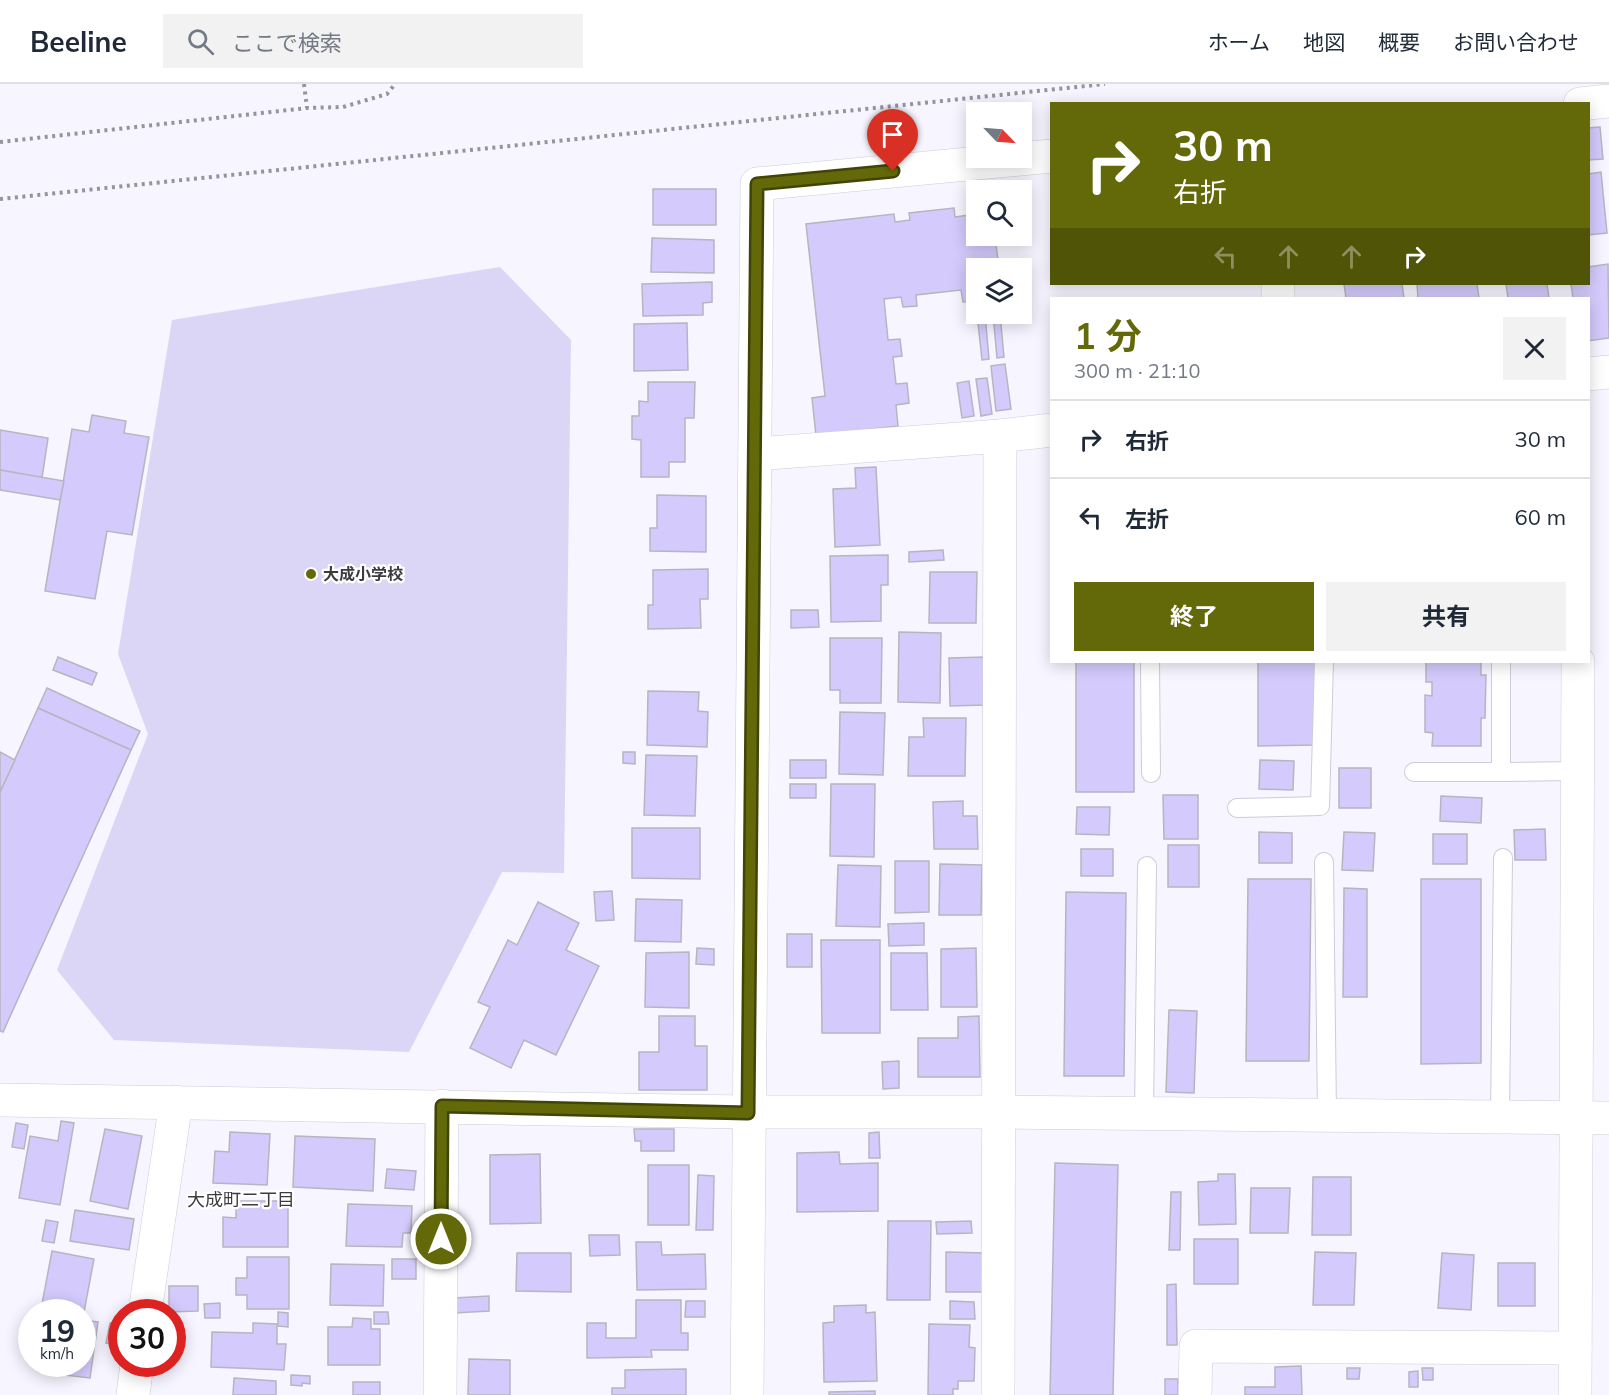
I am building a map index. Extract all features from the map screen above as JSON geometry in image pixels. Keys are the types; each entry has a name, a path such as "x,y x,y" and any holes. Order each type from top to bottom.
{"street":[{"path":"1590,103 1609,101"},
{"path":"747,1395 757,184 1050,156"},
{"path":"1590,374 1609,372"},
{"path":"755,454 1050,430"},
{"path":"998,1395 999,436"},
{"path":"1575,1395 1578,663"},
{"path":"0,1100 748,1113 999,1112 1609,1118"},
{"path":"147,1299 176,1102"},
{"path":"440,1395 442,1106"},
{"path":"1195,1395 1196,1346 1575,1348"},
{"path":"133,1395 136,1377"}],"lane":[{"path":"1150,663 1151,773"},
{"path":"1237,808 1320,806 1324,663"},
{"path":"1501,663 1501,772"},
{"path":"1414,772 1576,771"},
{"path":"1500,1118 1503,858"},
{"path":"1324,862 1327,1116"},
{"path":"1144,1114 1147,866"}],"path":[{"path":"304,84 307,108"},
{"path":"0,142 307,108 343,107 387,94 395,84"},
{"path":"0,199 1105,84"}],"shaded area":[{"name":"大成小学校","path":"500,267 571,340 564,873 502,872 409,1052 114,1040 57,970 148,734 118,654 172,320"}],"building":[{"path":"1600,127 1603,159 1590,160 1590,128"},
{"path":"1601,172 1607,233 1590,235 1590,174"},
{"path":"653,189 716,189 716,225 653,225"},
{"path":"954,208 955,217 966,215 966,246 996,246 998,258 966,258 966,302 963,302 961,290 916,295 917,306 903,307 901,297 884,299 888,340 900,339 902,356 893,357 896,384 907,383 909,403 896,405 898,426 816,436 812,398 825,396 806,224 894,214 895,222 910,220 909,213"},
{"path":"652,238 714,240 714,273 651,272"},
{"path":"1608,264 1609,338 1590,341 1590,297 1573,297 1571,285 1590,285 1590,267"},
{"path":"712,282 712,302 703,303 703,315 643,316 642,284"},
{"path":"1344,285 1402,285 1404,297 1346,297"},
{"path":"1417,285 1477,285 1479,297 1418,297"},
{"path":"1506,285 1547,285 1549,297 1508,297"},
{"path":"687,323 688,370 634,371 634,324"},
{"path":"978,324 986,324 989,359 982,360"},
{"path":"994,324 1001,324 1004,357 997,358"},
{"path":"1005,364 1011,409 996,411 991,366"},
{"path":"987,378 992,414 981,416 976,379"},
{"path":"969,381 974,416 962,418 957,383"},
{"path":"648,382 695,382 694,418 685,418 685,462 669,462 669,477 641,477 641,440 632,439 632,416 639,416 639,401 648,402"},
{"path":"92,415 126,421 124,433 149,437 132,535 107,531 95,599 45,591 72,429 89,432"},
{"path":"0,430 48,438 42,478 0,470"},
{"path":"876,467 880,545 835,547 833,489 856,488 855,468"},
{"path":"0,470 64,481 60,500 0,490"},
{"path":"657,495 706,496 706,552 650,551 650,528 657,528"},
{"path":"943,550 944,560 909,562 909,552"},
{"path":"888,555 888,585 881,585 881,621 831,622 830,556"},
{"path":"708,569 708,599 700,599 701,628 648,629 648,605 653,605 653,570"},
{"path":"930,572 977,572 976,623 929,623"},
{"path":"791,610 818,610 819,627 791,628"},
{"path":"899,632 941,633 940,703 898,702"},
{"path":"830,638 882,638 881,703 840,703 840,690 830,690"},
{"path":"58,657 97,673 92,685 53,670"},
{"path":"985,657 985,705 950,706 949,658"},
{"path":"1076,663 1134,663 1134,792 1076,792"},
{"path":"1258,663 1318,663 1318,745 1258,746"},
{"path":"1426,663 1481,663 1481,675 1486,675 1485,718 1481,718 1481,746 1432,746 1433,733 1425,732 1425,695 1432,696 1432,682 1426,682"},
{"path":"47,688 140,731 131,750 38,708"},
{"path":"648,691 699,692 698,711 708,712 707,747 647,745"},
{"path":"38,708 131,750 3,1032 0,1031 0,792"},
{"path":"840,712 885,713 883,775 839,774"},
{"path":"923,718 966,718 965,776 908,776 909,737 924,737"},
{"path":"0,752 15,760 0,792"},
{"path":"623,752 635,752 635,764 623,763"},
{"path":"646,755 697,756 695,816 644,815"},
{"path":"790,760 826,760 826,778 790,778"},
{"path":"1260,760 1294,761 1293,790 1259,789"},
{"path":"1339,768 1371,768 1371,808 1339,808"},
{"path":"790,784 816,784 816,798 790,798"},
{"path":"831,784 875,784 874,857 830,856"},
{"path":"1163,795 1198,795 1198,839 1164,839"},
{"path":"1441,796 1482,798 1481,823 1440,821"},
{"path":"963,801 963,816 977,816 978,849 934,849 933,802"},
{"path":"1077,807 1110,807 1109,835 1076,834"},
{"path":"632,828 700,828 700,879 632,878"},
{"path":"1545,829 1546,860 1515,860 1514,830"},
{"path":"1259,832 1292,833 1292,863 1259,863"},
{"path":"1344,832 1375,833 1373,871 1342,870"},
{"path":"1433,834 1467,834 1467,864 1433,864"},
{"path":"1168,845 1199,845 1199,887 1168,887"},
{"path":"1081,849 1113,849 1113,876 1081,876"},
{"path":"895,861 929,861 929,912 895,913"},
{"path":"940,864 982,865 981,915 939,915"},
{"path":"838,865 881,866 880,927 836,926"},
{"path":"1248,879 1311,879 1309,1061 1246,1061"},
{"path":"1421,879 1481,879 1481,1063 1421,1064"},
{"path":"1344,888 1367,889 1367,997 1343,997"},
{"path":"612,891 614,920 596,921 594,892"},
{"path":"1066,892 1126,893 1124,1076 1064,1076"},
{"path":"636,899 682,900 681,942 635,941"},
{"path":"538,902 579,923 566,950 599,966 556,1055 524,1040 511,1068 470,1048 490,1007 478,1002 508,940 517,945"},
{"path":"924,923 924,945 889,946 888,924"},
{"path":"787,934 812,934 812,967 787,967"},
{"path":"821,940 880,940 880,1033 822,1033"},
{"path":"697,948 714,949 714,965 696,964"},
{"path":"976,948 977,1007 941,1007 941,949"},
{"path":"689,952 689,1008 645,1007 646,953"},
{"path":"891,953 927,953 928,1010 891,1010"},
{"path":"1169,1010 1197,1011 1194,1093 1166,1092"},
{"path":"659,1016 695,1016 695,1046 707,1046 707,1090 639,1090 639,1052 659,1052"},
{"path":"979,1016 980,1077 918,1077 918,1038 958,1038 958,1017"},
{"path":"899,1061 899,1088 883,1089 882,1062"},
{"path":"61,1121 74,1123 60,1205 19,1198 30,1136 58,1141"},
{"path":"16,1123 28,1125 24,1149 12,1147"},
{"path":"105,1129 142,1136 128,1209 90,1201"},
{"path":"634,1129 674,1129 674,1151 641,1151 641,1141 635,1141"},
{"path":"230,1132 270,1134 267,1185 213,1183 215,1151 229,1152"},
{"path":"879,1132 880,1158 869,1158 869,1133"},
{"path":"295,1136 375,1139 373,1191 293,1187"},
{"path":"839,1152 840,1164 878,1163 878,1211 797,1212 797,1153"},
{"path":"540,1154 541,1223 490,1224 490,1155"},
{"path":"1055,1163 1118,1165 1113,1395 1050,1395"},
{"path":"648,1165 689,1165 689,1225 648,1225"},
{"path":"387,1169 416,1171 414,1190 385,1188"},
{"path":"1218,1174 1235,1174 1236,1224 1199,1225 1198,1182 1218,1181"},
{"path":"698,1175 714,1176 713,1230 696,1230"},
{"path":"1313,1177 1351,1177 1351,1235 1312,1235"},
{"path":"1251,1188 1290,1188 1288,1233 1250,1233"},
{"path":"1171,1192 1181,1192 1180,1250 1169,1250"},
{"path":"236,1201 288,1201 288,1247 223,1247 223,1217 236,1218"},
{"path":"348,1204 412,1206 411,1233 403,1233 402,1247 346,1246"},
{"path":"75,1210 134,1219 129,1250 70,1241"},
{"path":"46,1220 58,1222 54,1243 42,1241"},
{"path":"888,1221 931,1221 930,1300 887,1300"},
{"path":"971,1221 972,1233 937,1234 936,1222"},
{"path":"589,1235 619,1235 620,1255 590,1256"},
{"path":"1194,1239 1238,1239 1238,1284 1194,1284"},
{"path":"636,1242 661,1242 662,1255 705,1254 706,1289 637,1290"},
{"path":"52,1251 94,1259 86,1299 43,1299"},
{"path":"946,1252 986,1253 986,1292 946,1292"},
{"path":"1315,1252 1356,1253 1354,1305 1313,1305"},
{"path":"517,1253 571,1253 571,1292 516,1291"},
{"path":"1442,1253 1474,1255 1471,1310 1438,1308"},
{"path":"247,1257 289,1257 289,1309 247,1309 247,1295 236,1295 236,1278 247,1278"},
{"path":"392,1259 416,1259 416,1279 392,1279"},
{"path":"1498,1263 1535,1263 1535,1306 1498,1306"},
{"path":"331,1264 384,1265 383,1306 330,1305"},
{"path":"1176,1284 1177,1345 1167,1345 1167,1285"},
{"path":"169,1286 198,1286 198,1311 186,1311 186,1299 169,1299"},
{"path":"489,1296 489,1311 455,1313 454,1298"},
{"path":"636,1300 681,1300 681,1333 688,1333 688,1350 651,1350 652,1357 587,1358 587,1323 606,1323 606,1338 636,1338"},
{"path":"686,1301 705,1301 705,1317 685,1317"},
{"path":"950,1301 974,1302 975,1319 950,1319"},
{"path":"220,1303 220,1318 205,1318 204,1304"},
{"path":"866,1305 866,1313 875,1312 877,1381 824,1382 823,1323 834,1322 834,1306"},
{"path":"278,1312 288,1313 288,1327 278,1326"},
{"path":"374,1312 388,1312 389,1324 374,1324"},
{"path":"353,1318 371,1319 371,1329 380,1329 380,1365 328,1365 328,1327 352,1327"},
{"path":"253,1323 277,1324 277,1344 286,1344 284,1370 211,1367 212,1332 253,1333"},
{"path":"929,1324 970,1325 969,1347 975,1348 974,1381 958,1381 958,1389 953,1389 953,1395 928,1395"},
{"path":"469,1359 510,1360 510,1395 468,1395"},
{"path":"1301,1366 1302,1395 1245,1395 1245,1387 1275,1387 1275,1367"},
{"path":"1347,1368 1360,1368 1359,1379 1347,1379"},
{"path":"1422,1368 1433,1368 1433,1380 1423,1380"},
{"path":"686,1369 686,1395 612,1395 612,1388 625,1388 625,1370"},
{"path":"1418,1371 1418,1387 1409,1387 1409,1372"},
{"path":"291,1375 310,1376 310,1384 291,1385"},
{"path":"234,1378 276,1381 276,1395 233,1395"},
{"path":"1165,1379 1178,1379 1178,1395 1165,1395"},
{"path":"353,1382 380,1382 380,1395 353,1395"},
{"path":"875,1391 875,1395 829,1395 829,1392"}],"place":[{"name":"大成小学校","path":"311,574"}],"district":[{"name":"大成町二丁目","path":"241,1200"}],"route":[{"path":"441,1239 442,1106 748,1113 757,184 893,171"}]}
